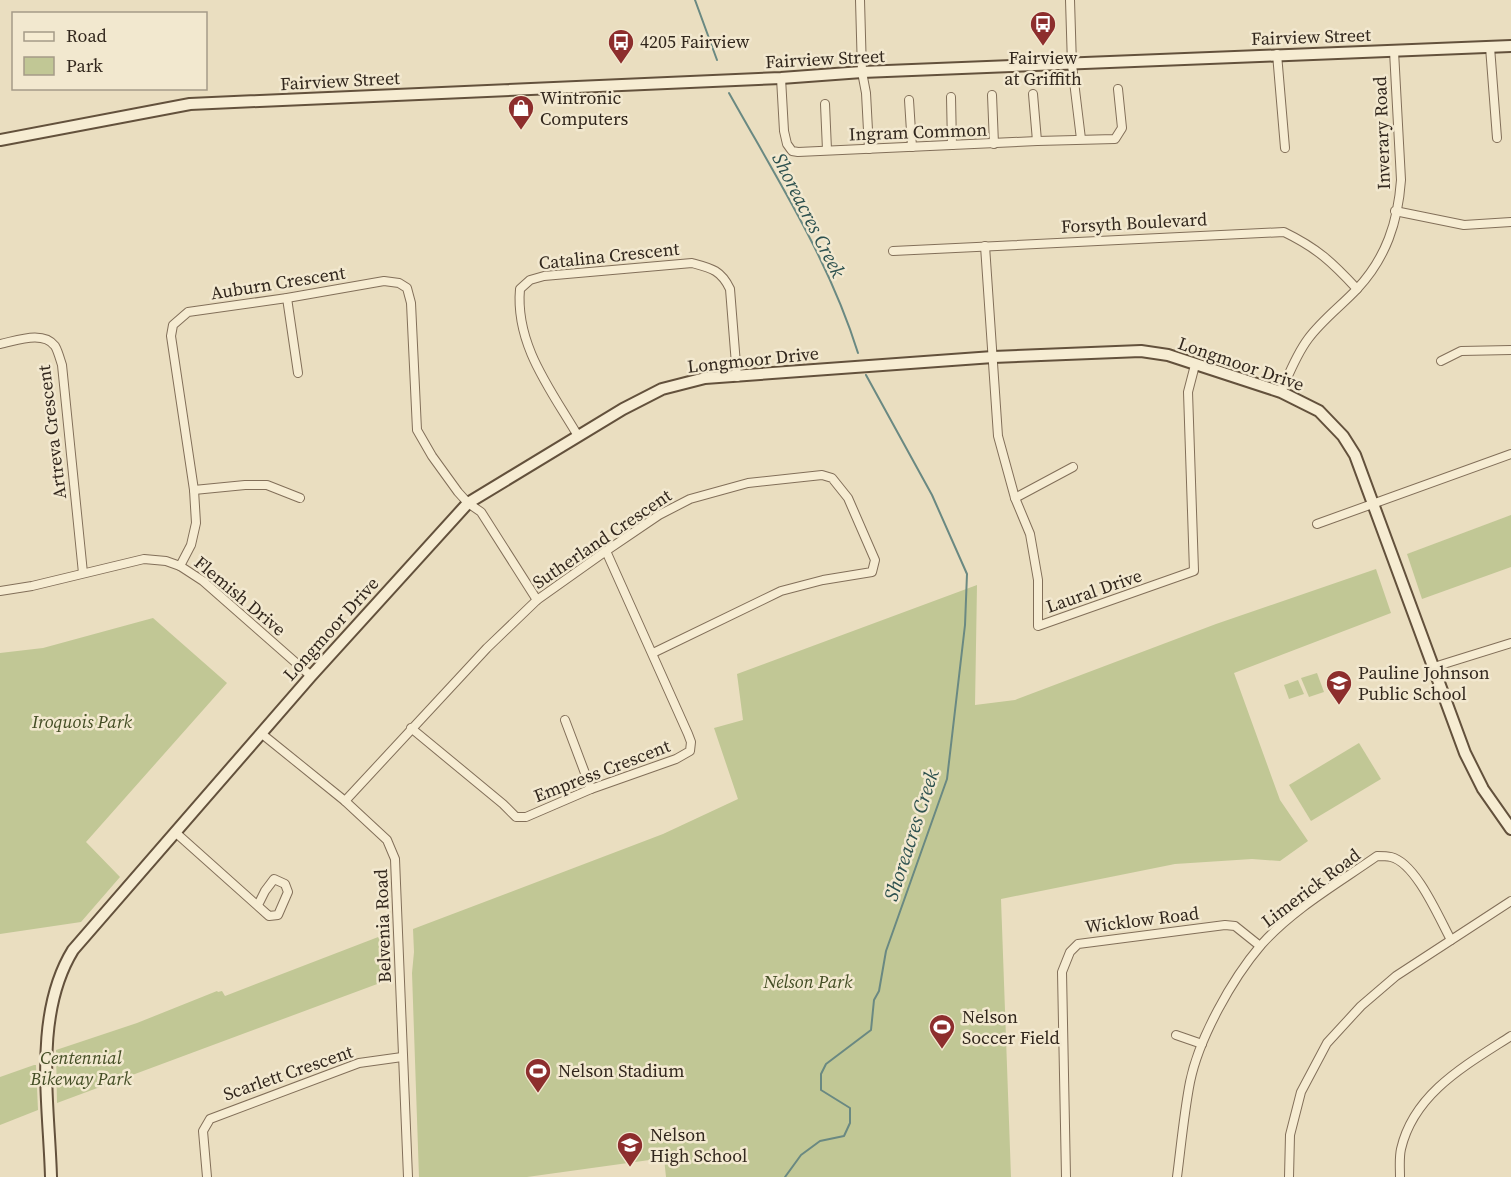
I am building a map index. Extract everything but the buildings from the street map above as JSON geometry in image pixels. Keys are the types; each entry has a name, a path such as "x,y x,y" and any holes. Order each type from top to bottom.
{"street":[{"path":"860,0 862,72 866,93 869,149"},
{"path":"1070,0 1072,65 1081,139"},
{"name":"Fairview Street","path":"0,140 190,104 781,78 862,72 1511,46"},
{"path":"1490,47 1497,138"},
{"name":"Inverary Road","path":"1281,392 1307,340 1326,317 1357,289 1374,267 1391,238 1395,211 1400,201 1401,180 1394,51"},
{"path":"1277,54 1285,148"},
{"name":"Ingram Common","path":"781,78 782,118 787,144 792,151 1115,139 1122,128 1118,89"},
{"path":"1033,94 1037,141"},
{"path":"992,95 994,144"},
{"path":"951,97 952,145"},
{"path":"909,100 912,147"},
{"path":"825,104 827,150"},
{"path":"1395,211 1464,225 1511,222"},
{"name":"Forsyth Boulevard","path":"893,251 1284,232 1309,244 1329,259 1357,289"},
{"name":"Laural Drive","path":"985,246 998,436 1015,498 1030,534 1038,580 1038,626 1194,571 1188,392 1195,365"},
{"name":"Catalina Crescent","path":"578,436 534,365 527,346 519,304 520,289 530,280 544,276 692,263 710,268 724,276 730,289 737,377"},
{"name":"Auburn Crescent","path":"180,566 191,545 196,523 194,490 171,336 173,325 188,312 384,281 399,283 407,288 411,303 417,430 432,456 468,503"},
{"path":"287,298 298,373"},
{"name":"Artreva Crescent","path":"0,344 35,338 47,339 56,347 62,364 83,573"},
{"path":"1441,361 1461,351 1511,350"},
{"name":"Longmoor Drive","path":"51,1177 47,1035 62,969 73,950 311,676 468,503 578,436 662,389 705,378 993,357 1141,351 1168,355 1281,392 1319,411 1342,436 1355,455 1465,753 1483,789 1511,829"},
{"path":"1317,524 1511,454"},
{"path":"1015,498 1073,467"},
{"name":"Sutherland Crescent","path":"345,801 487,648 537,600 659,515 690,499 748,483 822,475 832,478 848,498 875,560 872,572 823,580 781,591 653,653"},
{"path":"194,490 267,485 300,498"},
{"path":"468,503 481,512 537,600"},
{"name":"Empress Crescent","path":"411,728 516,817 526,817 591,789 676,759 690,751 691,742 688,734 606,551"},
{"name":"Flemish Drive","path":"0,591 32,586 144,560 166,561 180,566 203,581 311,676"},
{"path":"1434,667 1511,643"},
{"path":"565,720 591,789"},
{"name":"Belvenia Road","path":"262,734 345,801 387,840 395,859 408,1177"},
{"path":"175,832 269,916 278,915 288,892 285,884 274,879 258,905"},
{"name":"Limerick Road","path":"1177,1177 1190,1081 1202,1044 1230,990 1260,946 1303,908 1377,856 1390,857 1408,868 1451,940"},
{"path":"1289,1177 1290,1136 1301,1092 1327,1043 1361,1006 1396,976 1511,901"},
{"name":"Wicklow Road","path":"1066,1177 1062,972 1070,952 1078,944 1225,925 1235,926 1260,946"},
{"path":"1176,1035 1202,1044"},
{"path":"1400,1177 1400,1150 1413,1118 1432,1093 1456,1072 1511,1036"},
{"name":"Scarlett Crescent","path":"207,1177 203,1131 210,1119 358,1063 402,1057"}],"green space":[{"path":"1511,515 1511,567 1422,599 1407,554"},
{"name":"Nelson Park","path":"1376,569 1391,613 1234,673 1280,800 1308,841 1280,861 1252,859 1175,864 1001,899 1011,1177 666,1177 664,1158 527,1177 419,1177 412,973 413,929 663,834 738,799 714,728 743,720 737,674 977,585 975,705 1015,700 1216,624"},
{"name":"Iroquois Park","path":"153,618 227,683 86,842 120,877 81,922 0,934 0,653 43,648"},
{"path":"1317,673 1324,692 1309,697 1301,678"},
{"path":"1298,680 1304,694 1289,699 1284,685"},
{"path":"1359,743 1381,779 1311,821 1289,785"},
{"name":"Centennial Bikeway Park","path":"386,934 388,980 57,1103 56,1050 137,1023 217,991 222,991 225,996"},
{"name":"Centennial Bikeway Park","path":"36,1065 38,1110 0,1125 0,1077"}],"waterway":[{"name":"Shoreacres Creek","path":"695,0 717,60"},
{"name":"Shoreacres Creek","path":"729,93 817,252 858,353"},
{"name":"Shoreacres Creek","path":"785,1177 801,1155 820,1141 844,1136 850,1123 850,1108 821,1090 821,1074 826,1064 871,1030 874,1000 879,991 886,951 947,779 965,625 967,574 932,495 866,375"}],"place":[{"name":"Fairview at Griffith","path":"1043,47"},
{"name":"4205 Fairview","path":"621,65"},
{"name":"Wintronic Computers","path":"521,131"},
{"name":"Pauline Johnson Public School","path":"1339,706"},
{"name":"Nelson Soccer Field","path":"942,1050"},
{"name":"Nelson Stadium","path":"538,1094"},
{"name":"Nelson High School","path":"630,1168"}]}
